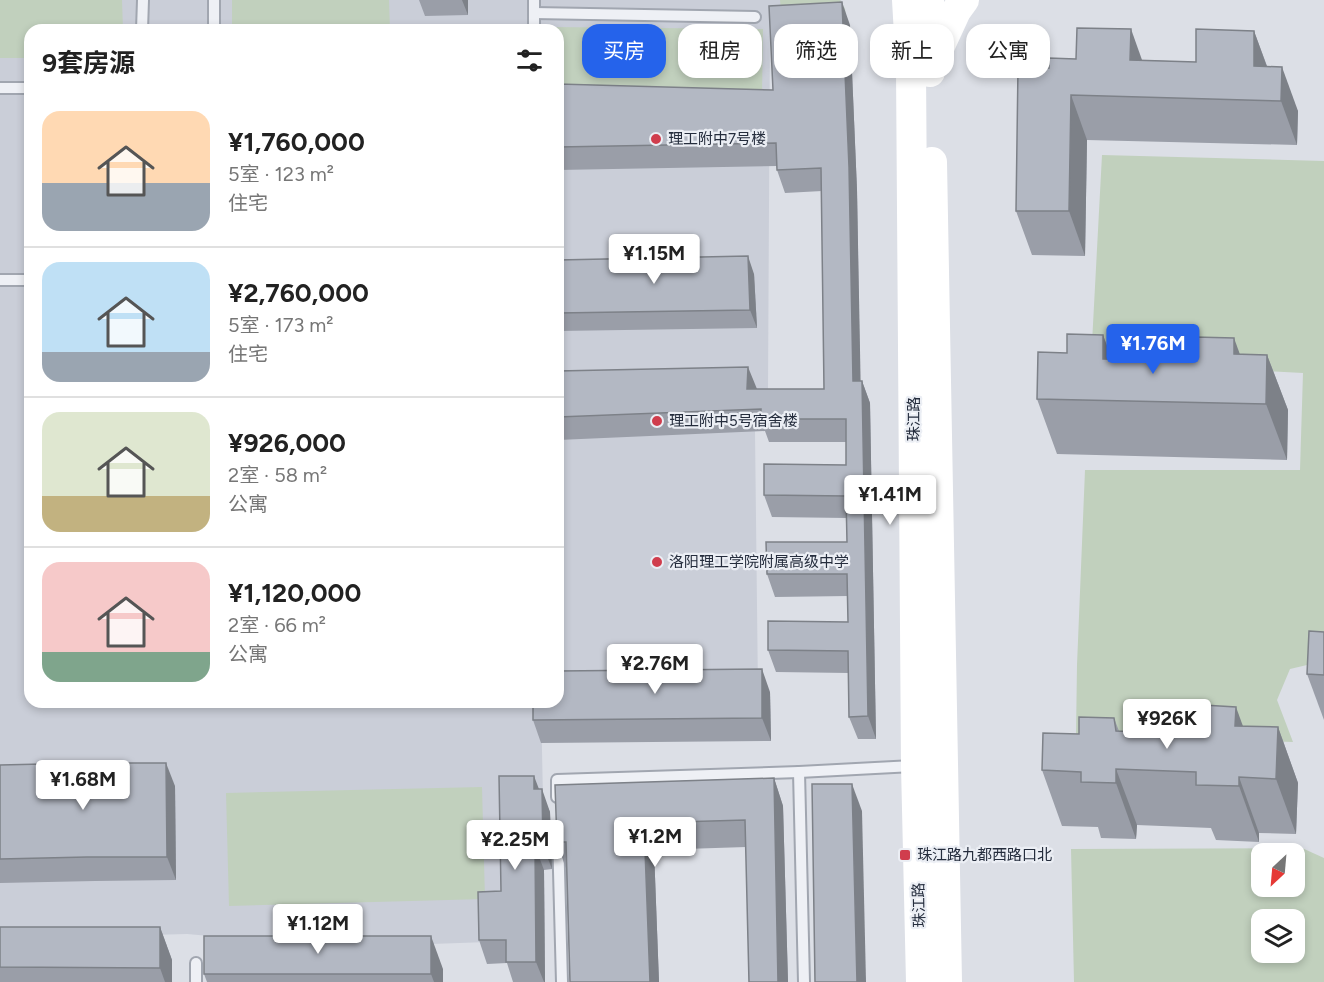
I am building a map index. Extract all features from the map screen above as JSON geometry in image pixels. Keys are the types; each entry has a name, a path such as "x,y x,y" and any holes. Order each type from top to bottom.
{"main road":[{"path":"889,0 900,24"},
{"name":"珠江路","path":"907,0 912,24"},
{"name":"珠江路","path":"926,24 929,0"},
{"path":"948,24 964,0"},
{"name":"珠江路","path":"920,78 916,766 921,982"},
{"name":"珠江路","path":"920,78 947,982"}],"lane":[{"path":"142,24 143,0"},
{"path":"214,0 214,24"},
{"path":"534,0 534,24"},
{"path":"534,13 755,17"},
{"path":"0,88 24,88"},
{"path":"0,280 24,280"},
{"path":"557,804 557,780 916,766"},
{"path":"799,772 804,982"},
{"path":"558,827 562,982"},
{"path":"196,963 196,982"}],"shaded area":[{"name":"洛阳理工学院附属高级中学","path":"0,0 841,0 846,19 770,20 768,389 757,390 755,432 758,692 564,695 564,24 24,24 24,708 541,708 543,799 509,915 487,942 293,949 187,934 0,939"}],"green space":[{"path":"0,0 122,0 123,24 24,24 24,58 0,58"},
{"path":"232,0 389,0 390,24 232,24"},
{"path":"780,0 840,0 845,9 846,19 782,20"},
{"path":"564,27 582,27 582,78 666,78 666,28 678,28 678,78 762,78 763,29 762,95 564,93"},
{"path":"1102,155 1324,161 1324,661 1290,669 1277,700 1293,742 1076,735 1085,470 1300,470 1303,373 1091,362"},
{"path":"482,787 485,899 229,906 226,793"},
{"path":"1251,848 1251,897 1305,897 1305,849 1324,858 1324,982 1074,982 1071,849"}],"building":[{"path":"842,2 843,24 774,24 774,78 845,78 853,381 862,381 868,716 849,717 848,651 768,650 768,621 848,622 847,574 767,574 766,542 847,542 846,496 764,495 764,464 846,465 846,419 761,419 761,409 564,417 564,371 748,367 747,389 824,389 821,168 777,170 776,143 564,147 564,84 773,90 769,6"},
{"path":"1077,28 1131,29 1130,60 1196,62 1196,29 1254,31 1254,66 1282,67 1281,101 1071,95 1069,211 1016,211 1018,78 1050,78 1050,58 1076,59"},
{"path":"748,256 750,310 564,313 564,260"},
{"path":"1067,334 1103,335 1103,359 1195,361 1195,337 1234,338 1234,354 1267,355 1266,404 1037,399 1038,352 1067,353"},
{"path":"1309,631 1324,632 1324,675 1307,674"},
{"path":"762,669 762,718 533,720 533,708 564,708 564,671"},
{"path":"1203,705 1236,707 1235,726 1278,727 1276,779 1239,777 1239,786 1196,785 1196,772 1116,769 1116,783 1081,782 1081,772 1042,770 1043,733 1079,734 1079,717 1114,718 1116,731 1202,734"},
{"path":"166,763 167,857 0,859 0,765"},
{"path":"499,776 534,776 534,789 542,789 543,846 535,846 536,962 506,962 506,940 479,940 478,892 501,891"},
{"path":"774,778 778,982 749,982 745,820 644,823 650,982 570,982 566,842 557,842 555,785"},
{"path":"812,784 852,784 857,982 815,982"},
{"path":"0,927 160,927 160,968 0,967"},
{"path":"204,936 431,936 431,974 204,974"}],"place":[{"name":"理工附中7号楼","path":"656,139"},
{"name":"理工附中5号宿舍楼","path":"657,421"},
{"name":"洛阳理工学院附属高级中学","path":"657,562"},
{"name":"珠江路九都西路口北","path":"905,855"}]}
